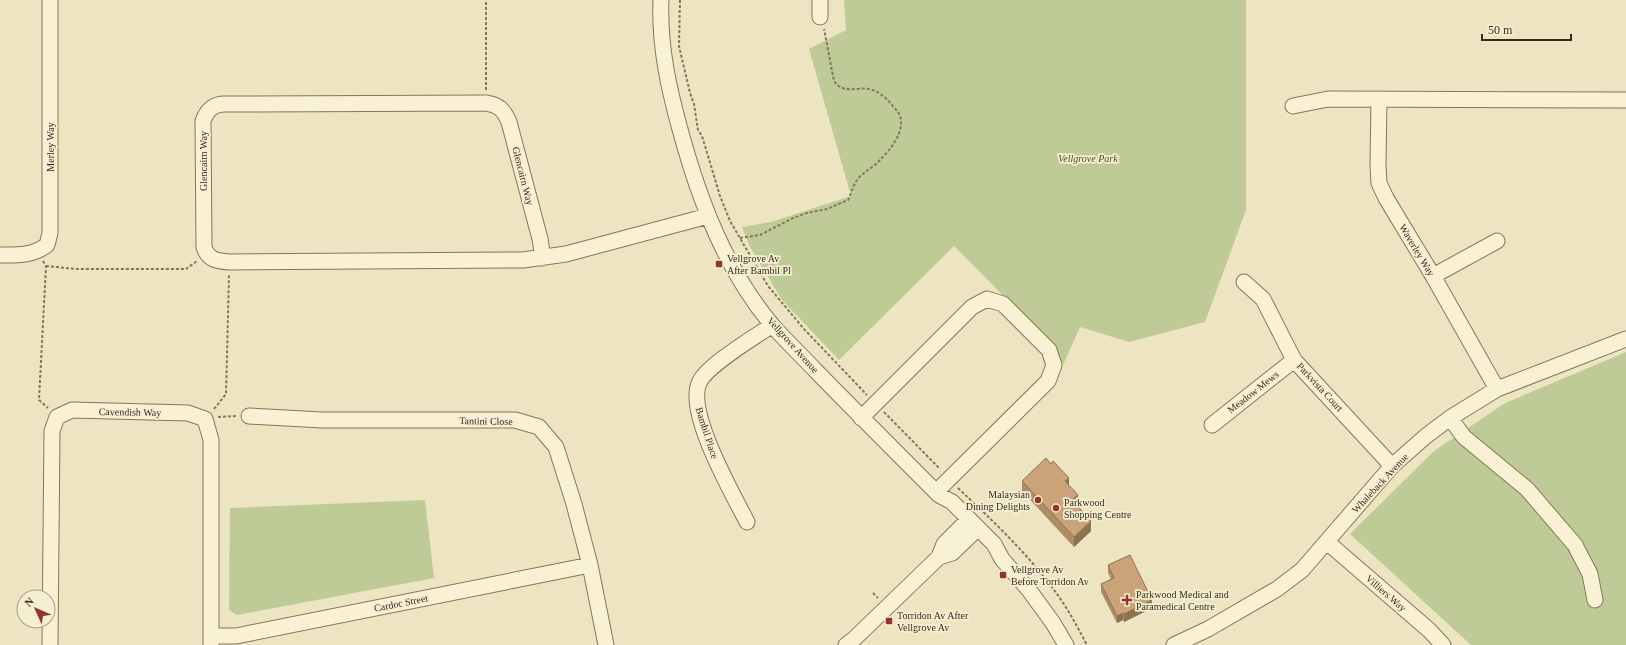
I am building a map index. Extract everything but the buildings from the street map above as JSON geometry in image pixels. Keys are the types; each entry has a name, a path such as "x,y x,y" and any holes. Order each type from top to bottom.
{"street":[{"name":"Merley Way","path":"0,255 28,255 38,251 47,245 50,233 50,0"},
{"name":"Vellgrove Avenue","path":"660,0 662,46 673,105 689,161 708,216 726,254 745,286 772,325 861,418 938,493 952,502 970,527 994,544 1002,559 1029,590 1053,623 1066,645"},
{"path":"820,0 820,17"},
{"path":"1293,106 1328,99 1626,100"},
{"name":"Waverley Way","path":"1379,99 1378,165 1380,182 1386,198 1433,276 1497,389"},
{"name":"Glencairn Way","path":"207,254 204,247 203,121 207,112 214,106 225,104 486,103 494,104 506,113 540,239 543,258"},
{"path":"207,254 214,260 229,262 523,260 566,254 708,216"},
{"path":"1433,276 1497,241"},
{"name":"Parkvista Court","path":"1244,282 1263,299 1294,360 1392,466"},
{"path":"861,418 972,307 987,299 1003,304 1048,350 1054,365 1048,381 949,478 938,493"},
{"name":"Bambil Place","path":"747,522 713,457 696,398 699,381 710,368 772,325"},
{"name":"Whaleback Avenue","path":"1174,645 1208,628 1277,589 1302,570 1392,466 1426,436 1450,418 1497,389 1626,339"},
{"name":"Meadow Mews","path":"1212,425 1294,360"},
{"name":"Cavendish Way","path":"57,417 72,410 188,413 205,419"},
{"name":"Tantini Close","path":"249,416 322,420 515,420 539,428 556,447 574,504 590,565 606,645"},
{"path":"50,645 52,431 57,417"},
{"path":"1450,418 1464,437 1527,490 1575,545 1590,574 1595,600"},
{"path":"205,419 211,440 211,640"},
{"path":"853,643 939,557 952,553 970,527"},
{"name":"Villiers Way","path":"1327,542 1429,630 1444,645"},
{"name":"Cardoc Street","path":"211,640 590,565"}],"path":[{"path":"486,0 486,103"},
{"path":"680,0 679,46 694,104 698,130 702,136 720,196 740,238 768,286 804,329 875,404 998,526 1032,563 1059,597 1088,645"},
{"path":"740,238 760,235 793,218 807,213 827,209 848,200 856,181 880,161 897,138 902,128 901,118 897,110 875,90 865,88 842,89 834,81 820,17"},
{"path":"57,417 39,400 46,266 77,269 186,269 207,254"},
{"path":"205,419 226,394 229,262"},
{"path":"205,419 249,416"}],"green space":[{"name":"Vellgrove Park","path":"844,0 1246,0 1246,210 1205,322 1129,342 1080,327 1063,365 1058,351 954,246 839,360 782,300 750,247 742,227 771,222 851,196 809,49 846,30"},
{"path":"1626,352 1626,645 1471,645 1350,534 1434,451 1505,403"},
{"path":"425,500 434,578 237,615 229,610 230,508"}],"place":[{"name":"Vellgrove Av After Bambil Pl","path":"719,264"},
{"name":"Malaysian Dining Delights","path":"1038,500"},
{"name":"Parkwood Shopping Centre","path":"1056,508"},
{"name":"Vellgrove Av Before Torridon Av","path":"1003,575"},
{"name":"Parkwood Medical and Paramedical Centre","path":"1127,600"},
{"name":"Torridon Av After Vellgrove Av","path":"889,621"}]}
